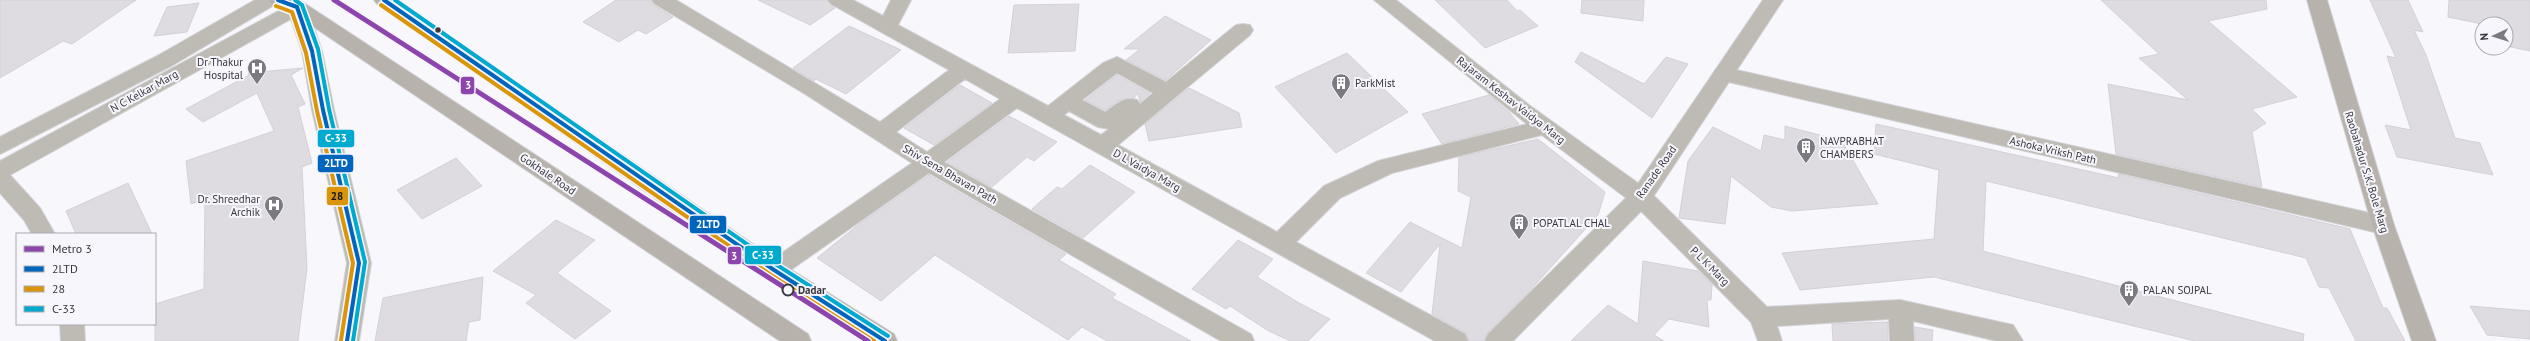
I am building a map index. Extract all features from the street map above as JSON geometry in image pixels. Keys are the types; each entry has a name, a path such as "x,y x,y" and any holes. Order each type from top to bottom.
{"main road":[{"path":"384,0 774,270 885,341"},
{"name":"Raobahadur S.K. Bole Marg","path":"2317,0 2382,225 2424,341"},
{"name":"Gokhale Road","path":"295,2 799,341"}],"street":[{"name":"N C Kelkar Marg","path":"0,146 166,60 269,0"},
{"name":"Shiv Sena Bhavan Path","path":"662,0 812,89 928,163 1242,341"},
{"name":"D L Vaidya Marg","path":"838,0 1456,341"},
{"path":"887,27 901,0"},
{"name":"Rajaram Keshav Vaidya Marg","path":"1384,0 1544,127 1641,197"},
{"name":"Ranade Road","path":"1497,341 1641,197 1773,0"},
{"name":"N C Kelkar Marg","path":"0,171 295,2"},
{"path":"295,2 312,51 323,110 359,263 347,341"},
{"path":"1103,145 1168,92 1205,54 1243,30"},
{"path":"1054,118 1072,104 1113,66 1168,92"},
{"path":"881,133 964,69"},
{"name":"Ashoka Vriksh Path","path":"1723,74 2382,225"},
{"path":"774,270 928,163 1016,97"},
{"path":"1072,104 1106,122 1137,99"},
{"path":"1280,243 1332,192 1386,167 1544,127"},
{"path":"0,179 32,214 43,233"},
{"name":"P L K Marg","path":"1641,197 1762,317 1770,341"},
{"path":"1762,317 1900,309 2004,332 2011,341"},
{"path":"1900,309 1902,341"},
{"path":"72,325 73,341"}],"building":[{"path":"0,0 136,0 72,44 63,41 0,78"},
{"path":"616,0 651,0 654,5 673,17 646,34 638,30 619,42 583,22"},
{"path":"758,0 827,0 835,8 810,25"},
{"path":"1435,0 1507,0 1517,11 1520,10 1538,26 1485,48"},
{"path":"1582,0 1644,0 1643,21 1581,13"},
{"path":"2101,0 2266,0 2267,9 2208,21 2297,97 2252,109 2266,123 2252,132 2262,187 2116,154 2108,84 2188,100 2139,58 2159,54"},
{"path":"2370,0 2408,0 2423,32 2414,30 2426,55 2455,138 2480,143 2493,175 2397,157 2385,125 2411,130 2387,56 2396,58"},
{"path":"2449,0 2530,0 2530,51 2514,48 2514,16 2474,16 2474,22 2448,17"},
{"path":"199,3 187,32 154,36 167,7"},
{"path":"1079,4 1075,51 1008,53 1014,5"},
{"path":"1165,16 1211,40 1166,80 1126,60 1140,49 1124,49"},
{"path":"849,26 901,50 846,94 816,79 814,81 793,68"},
{"path":"1581,52 1644,84 1666,57 1688,64 1652,118 1575,62"},
{"name":"ParkMist","path":"1347,53 1408,112 1336,153 1275,87"},
{"path":"303,68 291,75 305,104 298,107 312,163 302,167 307,268 298,341 155,341 156,304 204,289 205,199 191,204 186,161 274,131 257,93 203,122 186,109 249,75 248,73"},
{"path":"1117,75 1150,93 1140,102 1138,93 1134,98 1120,100 1105,110 1085,100"},
{"path":"960,85 992,103 934,145 904,128"},
{"path":"1189,88 1239,113 1242,127 1149,141 1145,124"},
{"path":"1489,95 1509,112 1519,124 1442,144 1422,114"},
{"path":"1009,116 1057,142 1034,161 1027,157 992,187 947,162"},
{"path":"1876,124 2119,178 2118,174 2350,229 2383,308 2387,308 2405,341 2356,341 2329,288 2319,287 2306,258 1986,181 1983,251 2304,334 2303,341 2195,341 1934,277 1800,290 1782,253 1934,239 1939,170 1874,154"},
{"name":"NAVPRABHAT CHAMBERS","path":"1785,126 1842,141 1878,204 1792,211 1771,207 1731,176 1725,224 1679,218 1688,161 1713,127 1761,151 1764,135 1785,140"},
{"name":"POPATLAL CHAL","path":"1538,139 1605,192 1598,215 1525,296 1487,333 1484,341 1469,341 1466,333 1432,314 1440,244 1401,292 1366,273 1410,222 1462,248 1471,197 1458,191 1459,157"},
{"path":"456,158 482,186 422,219 397,190"},
{"path":"1090,165 1135,192 1083,238 1032,209 1057,187 1062,189"},
{"path":"929,175 1066,254 1059,260 1116,294 1112,298 1191,341 1107,341 1082,327 1068,340 935,255 881,301 817,258 859,224"},
{"path":"128,183 152,233 76,233 66,211"},
{"path":"556,220 595,240 557,273 611,311 575,339 526,303 536,295 493,271"},
{"path":"1238,240 1273,259 1257,277 1299,303 1330,319 1308,341 1290,341 1267,330 1230,306 1226,309 1192,289"},
{"path":"1643,261 1698,271 1712,285 1711,300 1707,300 1709,327 1669,319 1654,335 1664,341 1571,341 1608,305 1638,324"},
{"path":"483,277 480,320 469,322 466,341 375,341 383,298"},
{"path":"2470,306 2530,311 2530,339 2487,335"},
{"path":"1888,322 1888,341 1833,341 1832,324"},
{"path":"1915,327 1933,330 1932,341 1915,341"}],"metro line":[{"name":"3","path":"334,0 868,341"}],"transit line":[{"name":"2LTD","path":"278,0 297,7 312,51 323,110 359,263 347,341"},
{"name":"C-33","path":"295,0 302,5 318,49 329,109 365,262 353,341"},
{"name":"2LTD","path":"384,0 774,270 885,341"},
{"name":"C-33","path":"395,0 777,265 888,336"},
{"name":"28","path":"381,5 771,275 874,341"},
{"name":"28","path":"276,6 292,12 306,53 317,111 353,263 341,340"}],"place":[{"name":"Dr Thakur Hospital","path":"257,85"},
{"name":"ParkMist","path":"1341,100"},
{"name":"NAVPRABHAT CHAMBERS","path":"1806,164"},
{"name":"Dr. Shreedhar Archik","path":"274,222"},
{"name":"POPATLAL CHAL","path":"1519,240"},
{"name":"Dadar","path":"788,290"},
{"name":"PALAN SOJPAL","path":"2129,307"}]}
